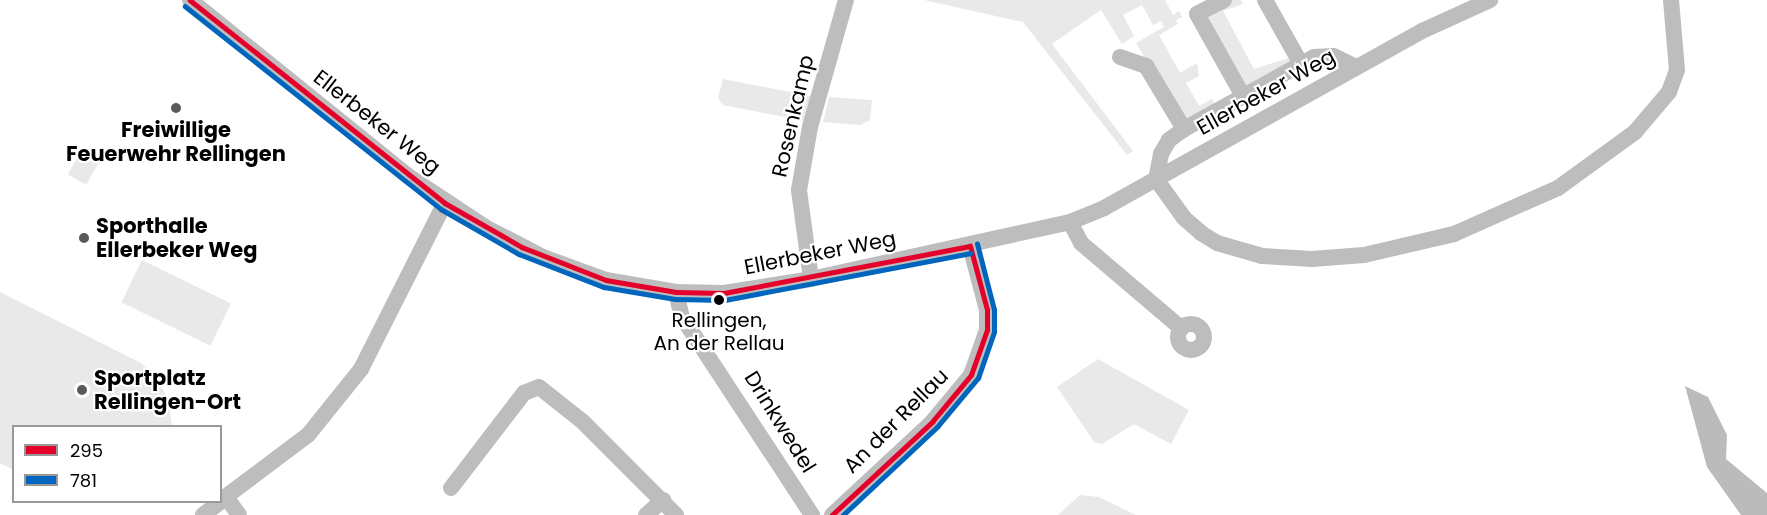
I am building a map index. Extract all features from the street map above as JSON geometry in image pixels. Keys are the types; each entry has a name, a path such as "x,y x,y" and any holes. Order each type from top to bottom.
{"street":[{"name":"Ellerbeker Weg","path":"189,0 446,204 513,243 564,266 606,280 676,292 724,293 811,279 970,246 1070,222 1156,179 1443,20 1490,0"},
{"name":"Rosenkamp","path":"811,279 799,190 816,104 846,0"},
{"path":"1224,0 1197,14 1243,96"},
{"path":"1265,0 1301,64"},
{"path":"1356,67 1324,54 1301,64 1184,129 1169,140 1161,154 1156,179 1184,218 1201,233 1217,243 1262,256 1312,259 1364,255 1472,228 1558,188 1635,132 1669,92 1677,70 1671,0"},
{"path":"1120,57 1146,66 1184,129"},
{"path":"239,515 222,500 308,435 361,369 446,204"},
{"path":"1070,222 1081,243 1181,328"},
{"name":"An der Rellau","path":"832,515 932,422 972,375 987,330 987,310 970,246"},
{"name":"Drinkwedel","path":"676,292 682,317 812,515"},
{"path":"452,488 524,393 539,387 583,422 676,515"},
{"path":"646,515 663,500"},
{"path":"203,515 218,503"}],"shaded area":[{"path":"924,0 1165,0 1173,15 1179,11 1182,17 1176,20 1178,24 1159,35 1180,73 1197,63 1199,76 1186,83 1199,106 1212,99 1216,106 1190,121 1180,117 1136,43 1164,27 1161,21 1153,25 1142,5 1123,15 1134,36 1122,44 1101,10 1052,44 1133,151 1127,155 1023,22"},
{"path":"1230,0 1241,0 1243,4 1223,11 1254,69 1292,57 1291,62 1244,87 1205,14"},
{"path":"723,79 811,96 806,121 723,105 718,98"},
{"path":"829,97 872,100 870,120 861,125 823,122"},
{"path":"81,151 99,161 86,185 68,175"},
{"path":"142,260 231,303 210,346 121,302"},
{"name":"Sportplatz Rellingen-Ort","path":"0,292 141,363 158,380 168,399 172,425 12,425 12,469 0,463"},
{"path":"1098,359 1189,410 1171,444 1134,424 1102,444 1094,442 1057,387"},
{"path":"1685,386 1708,397 1727,435 1726,459 1767,493 1767,515 1741,515 1707,467"},
{"path":"1080,495 1099,497 1136,515 1058,515"}],"transit line":[{"name":"295","path":"190,0 445,203 522,247 606,280 676,292 724,293 970,246"},
{"name":"781","path":"185,6 441,209 519,254 604,287 675,299 725,300 971,253"},
{"name":"781","path":"843,515 937,427 978,378 994,332 994,310 977,244"},
{"name":"295","path":"832,515 932,422 971,375 987,330 987,310 970,246"}],"place":[{"name":"Freiwillige Feuerwehr Rellingen","path":"176,108"},
{"name":"Sporthalle Ellerbeker Weg","path":"84,238"},
{"name":"Rellingen, An der Rellau","path":"719,300"},
{"name":"Sportplatz Rellingen-Ort","path":"82,390"}]}
